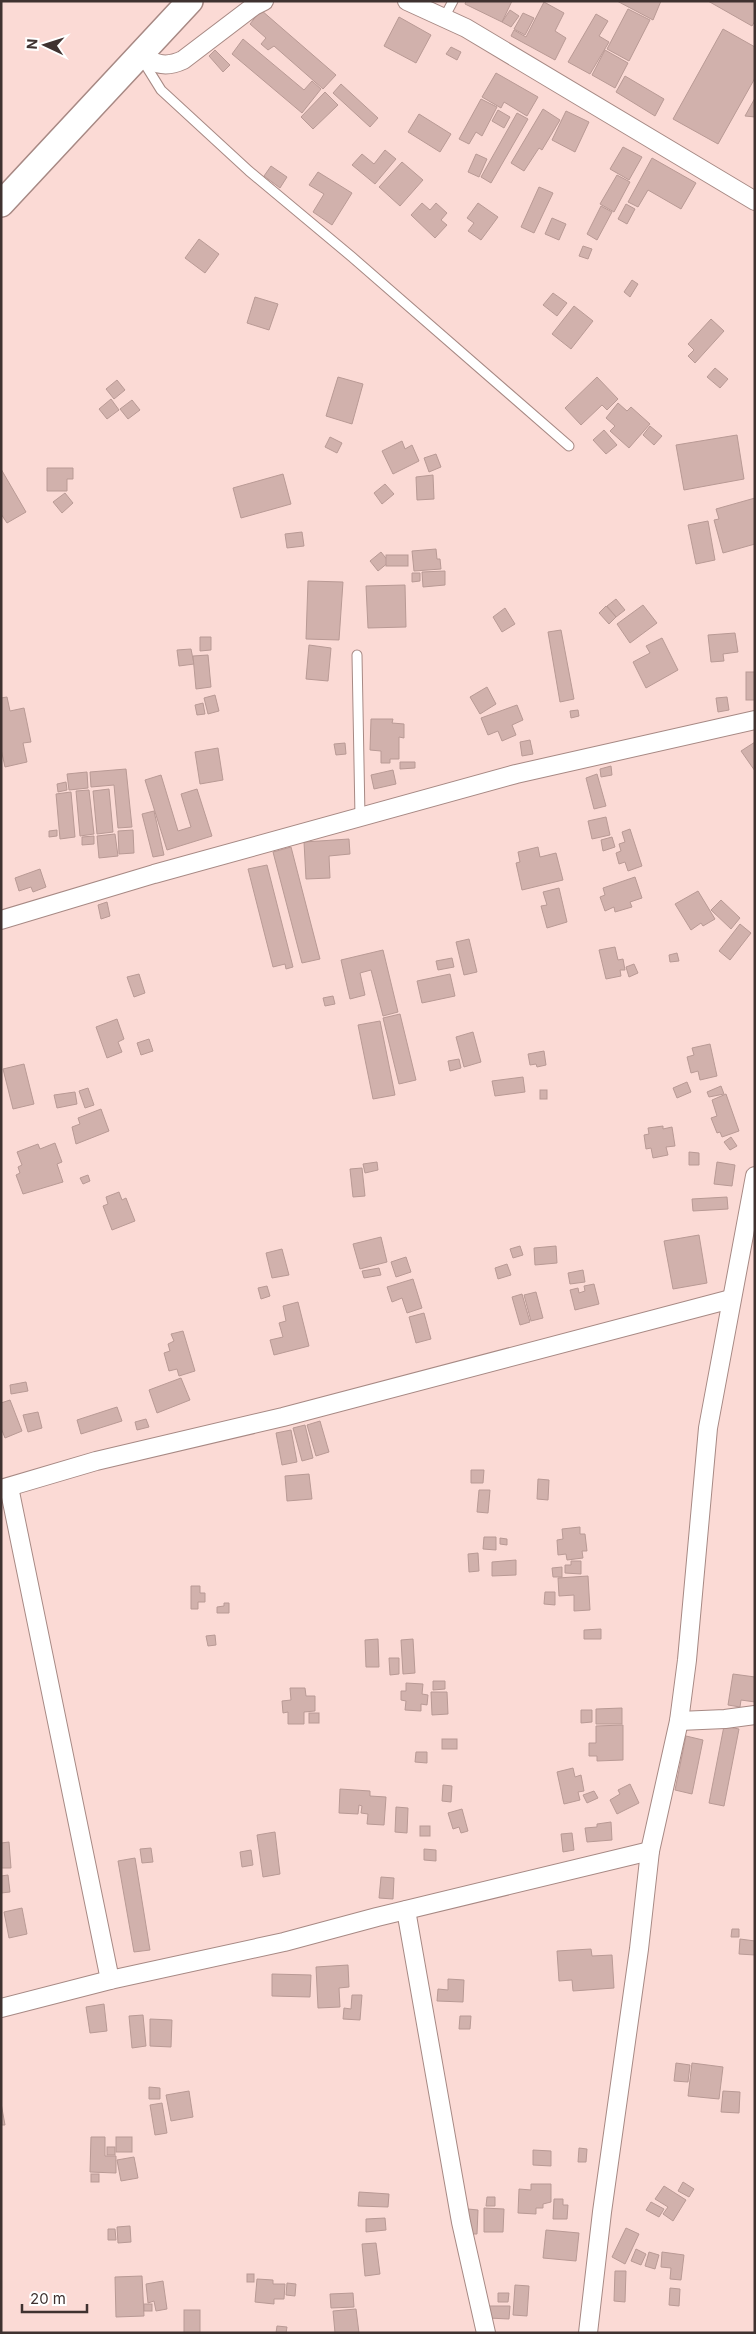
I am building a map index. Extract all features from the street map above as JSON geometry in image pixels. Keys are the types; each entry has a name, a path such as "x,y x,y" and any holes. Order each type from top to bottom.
{"street":[{"path":"1,204 80,118 140,57 190,1"},
{"path":"140,57 154,63 171,66 183,60 254,6 264,1"},
{"path":"407,1 466,28 755,201"},
{"path":"1,920 154,874 516,774 755,720"},
{"path":"588,2333 602,2212 639,1949 650,1851 679,1721 687,1660 708,1428 731,1299 753,1197 755,1176"},
{"path":"110,1980 5,1488 96,1461 283,1417 461,1368 731,1299"},
{"path":"679,1721 725,1719 755,1715"},
{"path":"1,2008 110,1980 284,1942 406,1910 650,1851"},
{"path":"406,1910 461,2222 486,2333"}],"lane":[{"path":"444,18 453,1"},
{"path":"140,57 161,90 249,171 352,257 569,446"},
{"path":"357,655 360,817"}],"building":[{"path":"466,1 512,1 502,22 465,4"},
{"path":"617,1 661,1 653,20"},
{"path":"708,1 755,1 755,21 752,26"},
{"path":"544,2 564,13 555,31 566,38 555,60 511,36 514,30 526,37"},
{"path":"628,9 650,20 629,61 607,49"},
{"path":"261,10 336,75 323,89 274,46 268,50 261,44 266,38 250,24"},
{"path":"510,10 519,16 511,27 502,22"},
{"path":"523,13 534,18 525,35 514,29"},
{"path":"596,14 608,21 599,36 609,42 590,74 568,62"},
{"path":"399,17 431,35 416,63 384,46"},
{"path":"723,29 755,47 755,78 718,144 673,119"},
{"path":"243,39 304,90 312,81 321,89 302,113 232,54"},
{"path":"451,47 461,52 457,60 446,54"},
{"path":"215,50 230,65 223,72 209,56"},
{"path":"605,50 628,63 615,88 592,75"},
{"path":"496,73 538,97 527,116 504,102 501,108 482,97"},
{"path":"625,76 664,99 655,116 616,92"},
{"path":"341,84 378,118 370,127 333,93"},
{"path":"325,92 338,105 313,129 301,117"},
{"path":"755,98 755,117 745,116"},
{"path":"481,99 497,107 482,136 476,132 469,144 459,139"},
{"path":"543,109 560,120 542,150 539,148 524,171 511,163"},
{"path":"498,110 510,117 504,128 492,121"},
{"path":"566,111 589,122 575,152 552,140"},
{"path":"517,113 528,119 491,183 481,177"},
{"path":"419,114 451,134 440,152 408,132"},
{"path":"623,147 642,157 629,180 610,169"},
{"path":"385,150 396,159 375,184 352,165 362,154 374,164"},
{"path":"476,154 487,159 479,177 468,172"},
{"path":"652,158 696,183 681,209 648,190 638,207 628,202"},
{"path":"402,162 423,180 400,206 379,187"},
{"path":"271,166 287,177 280,188 264,176"},
{"path":"318,172 352,193 332,225 313,212 324,194 309,185"},
{"path":"617,175 630,182 614,212 600,204"},
{"path":"539,187 553,193 534,233 521,227"},
{"path":"422,203 430,210 436,203 447,213 441,220 447,225 435,238 411,215"},
{"path":"478,203 498,217 481,240 468,231 474,223 467,218"},
{"path":"626,204 635,209 627,224 618,219"},
{"path":"601,206 612,212 597,240 587,234"},
{"path":"552,218 566,224 559,240 545,234"},
{"path":"199,239 219,254 205,273 185,258"},
{"path":"583,246 592,249 588,259 579,256"},
{"path":"632,280 638,284 630,297 624,292"},
{"path":"553,293 567,303 557,316 543,305"},
{"path":"255,297 278,304 269,330 247,323"},
{"path":"574,306 593,321 571,349 552,334"},
{"path":"711,319 724,331 695,363 688,356 694,350 688,344"},
{"path":"715,368 728,379 720,388 707,377"},
{"path":"338,377 363,384 352,424 326,416"},
{"path":"597,377 618,399 607,410 602,405 581,425 565,408"},
{"path":"117,380 125,390 114,399 106,389"},
{"path":"111,399 119,410 107,419 99,409"},
{"path":"132,400 140,410 128,419 120,409"},
{"path":"618,403 627,411 631,407 650,424 629,448 610,431 615,426 606,418"},
{"path":"650,426 662,436 654,445 643,435"},
{"path":"604,430 617,445 606,454 593,440"},
{"path":"737,435 744,479 684,490 676,445"},
{"path":"330,437 342,443 337,453 325,447"},
{"path":"402,441 405,449 412,445 419,461 393,474 382,451"},
{"path":"436,454 441,467 429,472 424,458"},
{"path":"47,468 73,468 73,479 67,479 67,491 47,491"},
{"path":"1,469 26,512 7,523 1,514"},
{"path":"283,474 291,504 241,518 233,488"},
{"path":"433,475 434,499 417,500 416,477"},
{"path":"385,484 394,494 382,504 374,493"},
{"path":"65,493 73,503 62,513 53,502"},
{"path":"755,498 755,544 723,553 714,520 719,519 716,509"},
{"path":"708,521 715,560 696,564 688,525"},
{"path":"302,532 304,546 287,548 285,534"},
{"path":"436,549 441,569 414,571 412,551"},
{"path":"381,552 389,562 378,571 370,561"},
{"path":"386,555 408,555 408,566 386,566"},
{"path":"445,571 445,585 423,587 422,572"},
{"path":"412,573 420,573 420,581 412,582"},
{"path":"308,581 343,582 339,640 306,639"},
{"path":"405,585 406,627 368,628 366,586"},
{"path":"616,599 625,610 616,617 607,606"},
{"path":"643,605 657,623 630,643 617,624"},
{"path":"606,606 616,617 609,624 599,613"},
{"path":"505,608 515,624 502,632 493,617"},
{"path":"561,630 574,699 560,702 548,632"},
{"path":"735,633 738,652 723,654 724,661 711,662 708,635"},
{"path":"200,637 211,637 211,650 200,651"},
{"path":"662,638 678,670 646,688 633,662 650,653 646,646"},
{"path":"309,645 331,648 328,681 306,679"},
{"path":"191,649 194,664 179,666 177,650"},
{"path":"208,655 211,687 196,689 193,656"},
{"path":"746,672 755,672 755,700 746,700"},
{"path":"487,687 496,704 480,714 470,697"},
{"path":"215,695 219,711 208,714 204,698"},
{"path":"7,697 10,711 24,708 31,742 23,743 27,762 5,767 1,749 1,698"},
{"path":"727,697 729,710 718,712 716,698"},
{"path":"203,703 205,714 197,715 195,705"},
{"path":"517,705 523,720 512,725 516,735 502,741 498,731 488,735 481,718"},
{"path":"578,710 579,716 571,718 570,711"},
{"path":"371,719 393,719 392,723 404,724 404,738 399,737 399,759 390,759 390,763 381,763 381,751 370,750"},
{"path":"530,740 533,754 522,756 520,742"},
{"path":"755,742 755,771 741,751"},
{"path":"345,743 346,754 336,755 334,744"},
{"path":"218,748 223,780 200,784 195,752"},
{"path":"400,762 415,762 415,768 400,769"},
{"path":"611,766 612,775 601,777 600,769"},
{"path":"126,769 132,827 118,828 114,785 91,787 90,772"},
{"path":"393,770 396,784 374,789 371,775"},
{"path":"87,772 88,788 69,790 67,774"},
{"path":"597,774 606,806 594,809 586,778"},
{"path":"161,775 178,831 191,827 181,794 197,789 212,836 167,850 145,780"},
{"path":"66,782 67,790 58,792 57,784"},
{"path":"109,789 113,832 97,834 93,791"},
{"path":"89,790 94,834 80,836 76,791"},
{"path":"71,792 75,837 60,839 56,794"},
{"path":"154,811 164,855 153,857 142,814"},
{"path":"606,817 610,835 592,839 588,821"},
{"path":"630,829 642,866 628,871 625,862 619,864 616,853 621,851 619,844 625,842 622,832"},
{"path":"57,830 57,836 49,837 49,831"},
{"path":"133,830 134,853 119,854 118,831"},
{"path":"115,834 118,856 99,858 97,836"},
{"path":"94,836 94,844 82,845 82,837"},
{"path":"612,837 615,847 603,851 601,840"},
{"path":"349,839 350,854 329,856 330,878 306,879 304,842"},
{"path":"291,847 320,959 302,963 273,852"},
{"path":"538,847 540,857 556,853 563,880 522,890 516,863 520,862 518,852"},
{"path":"267,865 293,967 286,969 285,964 273,967 248,869"},
{"path":"40,869 46,887 33,892 31,887 19,891 15,878"},
{"path":"635,877 642,898 630,902 632,907 615,912 614,907 605,911 600,897 605,895 603,888"},
{"path":"559,888 567,922 547,928 541,906 547,905 543,892"},
{"path":"698,891 715,919 703,926 701,923 691,930 675,904"},
{"path":"721,900 740,918 731,929 711,910"},
{"path":"107,902 110,916 101,919 98,905"},
{"path":"740,924 751,933 730,960 719,951"},
{"path":"469,939 477,972 464,975 456,942"},
{"path":"615,947 618,960 623,959 625,970 620,970 621,976 606,979 599,950"},
{"path":"383,950 398,1012 383,1016 371,970 360,973 365,995 350,999 341,960"},
{"path":"677,953 679,961 670,962 669,955"},
{"path":"452,958 454,967 438,970 436,961"},
{"path":"634,964 638,973 629,977 626,967"},
{"path":"139,974 145,993 134,997 127,977"},
{"path":"450,974 455,996 422,1003 417,981"},
{"path":"333,996 335,1004 325,1006 323,998"},
{"path":"400,1014 416,1080 399,1084 383,1018"},
{"path":"117,1019 124,1039 118,1042 122,1052 107,1058 96,1027"},
{"path":"380,1021 395,1095 373,1099 358,1025"},
{"path":"473,1032 481,1062 464,1067 456,1037"},
{"path":"149,1039 153,1051 141,1055 137,1043"},
{"path":"710,1044 717,1076 700,1080 698,1071 691,1073 687,1057 694,1055 692,1048"},
{"path":"544,1051 546,1065 537,1067 536,1064 530,1065 528,1054"},
{"path":"459,1059 461,1068 450,1071 448,1061"},
{"path":"24,1064 34,1104 13,1109 3,1069"},
{"path":"523,1077 525,1092 495,1096 492,1081"},
{"path":"687,1082 691,1092 677,1098 673,1088"},
{"path":"721,1086 724,1094 709,1097 707,1092"},
{"path":"88,1088 94,1105 85,1108 79,1091"},
{"path":"540,1090 547,1090 547,1099 540,1099"},
{"path":"75,1092 77,1104 57,1108 54,1095"},
{"path":"726,1094 739,1131 722,1137 720,1132 717,1133 711,1118 717,1116 712,1100"},
{"path":"101,1109 109,1131 76,1144 72,1127 80,1124 78,1118"},
{"path":"663,1126 663,1129 672,1127 675,1146 666,1147 668,1155 653,1158 651,1148 646,1149 644,1135 649,1134 648,1128"},
{"path":"731,1137 737,1146 730,1150 724,1142"},
{"path":"55,1143 62,1162 57,1164 63,1182 23,1194 16,1175 20,1173 18,1167 22,1165 17,1152 38,1144 40,1149"},
{"path":"689,1152 699,1153 699,1165 689,1165"},
{"path":"377,1162 378,1170 365,1173 363,1164"},
{"path":"717,1162 735,1165 732,1186 714,1184"},
{"path":"362,1168 365,1196 353,1197 350,1169"},
{"path":"88,1175 90,1181 83,1184 80,1178"},
{"path":"119,1192 122,1200 126,1198 135,1221 112,1230 103,1206 108,1204 106,1197"},
{"path":"727,1197 728,1209 693,1211 692,1199"},
{"path":"699,1235 707,1283 673,1289 664,1241"},
{"path":"381,1237 387,1262 360,1269 353,1244"},
{"path":"520,1246 523,1255 513,1258 510,1249"},
{"path":"556,1246 557,1263 535,1265 534,1248"},
{"path":"282,1249 289,1275 272,1278 266,1253"},
{"path":"406,1257 411,1272 396,1277 391,1262"},
{"path":"507,1264 511,1275 498,1279 495,1268"},
{"path":"379,1268 381,1275 364,1278 362,1271"},
{"path":"583,1270 585,1282 570,1284 568,1273"},
{"path":"413,1279 422,1308 407,1313 402,1298 392,1302 387,1287"},
{"path":"594,1284 599,1304 575,1310 570,1290 578,1288 579,1293 585,1291 584,1286"},
{"path":"267,1286 270,1296 261,1299 258,1288"},
{"path":"536,1292 543,1318 531,1321 524,1295"},
{"path":"522,1294 530,1322 520,1325 512,1297"},
{"path":"298,1302 309,1346 274,1355 270,1340 283,1337 279,1323 286,1321 283,1306"},
{"path":"424,1313 431,1339 416,1343 409,1317"},
{"path":"183,1331 195,1371 179,1376 177,1369 169,1371 164,1353 170,1351 168,1344 174,1341 171,1334"},
{"path":"181,1378 190,1400 157,1413 149,1390"},
{"path":"26,1382 28,1391 11,1394 10,1385"},
{"path":"10,1400 22,1431 5,1438 1,1428 1,1403"},
{"path":"117,1407 122,1421 81,1434 77,1420"},
{"path":"38,1412 42,1428 28,1432 23,1415"},
{"path":"146,1419 149,1427 137,1430 135,1422"},
{"path":"320,1421 329,1452 316,1456 307,1425"},
{"path":"305,1425 313,1458 302,1461 293,1428"},
{"path":"291,1430 297,1462 282,1465 276,1433"},
{"path":"471,1470 484,1470 483,1483 471,1483"},
{"path":"309,1474 312,1499 287,1501 285,1476"},
{"path":"538,1479 549,1480 548,1500 537,1499"},
{"path":"479,1490 490,1490 488,1513 477,1512"},
{"path":"580,1527 580,1534 585,1534 587,1551 582,1551 583,1558 567,1560 566,1554 558,1555 557,1540 563,1539 562,1529"},
{"path":"484,1537 496,1537 496,1550 483,1549"},
{"path":"500,1538 507,1539 507,1545 500,1544"},
{"path":"478,1553 479,1571 469,1572 468,1554"},
{"path":"516,1560 516,1575 492,1576 492,1562"},
{"path":"571,1561 581,1561 581,1574 565,1573 565,1565 571,1565"},
{"path":"562,1567 562,1577 553,1577 552,1568"},
{"path":"588,1576 590,1610 574,1611 574,1595 559,1596 558,1578"},
{"path":"191,1586 200,1586 200,1593 205,1593 205,1602 198,1602 198,1609 191,1609"},
{"path":"545,1592 555,1592 555,1605 544,1604"},
{"path":"224,1603 229,1603 229,1613 217,1613 217,1607 224,1606"},
{"path":"601,1629 601,1639 584,1639 584,1630"},
{"path":"215,1635 216,1645 208,1646 206,1636"},
{"path":"378,1639 379,1667 366,1667 365,1640"},
{"path":"413,1639 415,1673 403,1674 401,1640"},
{"path":"389,1658 399,1658 399,1674 390,1675"},
{"path":"733,1674 755,1677 755,1702 741,1700 740,1707 728,1705"},
{"path":"433,1681 445,1681 445,1689 433,1690"},
{"path":"406,1683 423,1684 422,1694 428,1695 427,1705 421,1704 421,1711 405,1710 406,1701 401,1700 401,1691 406,1691"},
{"path":"290,1688 305,1688 306,1696 315,1696 315,1711 304,1712 304,1724 288,1724 288,1712 283,1713 282,1701 291,1700"},
{"path":"431,1692 447,1692 448,1714 432,1715"},
{"path":"622,1708 622,1724 596,1724 596,1709"},
{"path":"581,1710 592,1710 592,1722 581,1723"},
{"path":"309,1713 319,1713 319,1723 309,1723"},
{"path":"623,1725 623,1760 597,1761 597,1756 589,1756 589,1743 596,1743 596,1726"},
{"path":"724,1726 739,1729 724,1806 709,1803"},
{"path":"686,1736 703,1740 692,1794 675,1790"},
{"path":"442,1739 457,1739 457,1749 442,1749"},
{"path":"416,1752 427,1752 427,1763 415,1762"},
{"path":"573,1768 575,1777 581,1775 584,1791 578,1792 580,1800 564,1804 557,1772"},
{"path":"630,1784 639,1803 617,1814 610,1800 620,1794 618,1790"},
{"path":"443,1785 452,1786 451,1802 442,1801"},
{"path":"340,1789 370,1791 370,1796 386,1797 384,1825 367,1824 368,1814 361,1813 362,1806 359,1805 358,1814 339,1813"},
{"path":"594,1791 598,1798 587,1803 583,1795"},
{"path":"396,1807 408,1808 407,1833 395,1832"},
{"path":"462,1809 468,1831 461,1833 459,1827 453,1829 448,1813"},
{"path":"611,1822 612,1840 587,1842 585,1828 597,1827 597,1824"},
{"path":"420,1826 430,1826 430,1836 420,1836"},
{"path":"275,1832 280,1874 263,1877 257,1835"},
{"path":"572,1833 574,1850 563,1852 561,1834"},
{"path":"9,1842 11,1868 1,1868 1,1843"},
{"path":"151,1848 153,1862 142,1863 140,1849"},
{"path":"424,1849 436,1850 436,1861 424,1860"},
{"path":"251,1850 253,1865 242,1867 240,1852"},
{"path":"135,1858 150,1950 134,1952 118,1861"},
{"path":"8,1875 10,1892 1,1893 1,1876"},
{"path":"381,1877 394,1878 393,1899 379,1898"},
{"path":"22,1908 27,1934 9,1938 4,1912"},
{"path":"732,1929 739,1929 739,1937 731,1937"},
{"path":"740,1939 755,1941 755,1955 739,1954"},
{"path":"591,1949 592,1956 612,1955 614,1988 573,1991 572,1980 559,1981 557,1951"},
{"path":"348,1965 349,1987 339,1988 340,2007 318,2008 316,1967"},
{"path":"272,1974 311,1975 310,1997 272,1996"},
{"path":"448,1979 464,1980 463,2002 437,2001 438,1989 448,1990"},
{"path":"352,1995 362,1995 360,2020 343,2019 344,2008 351,2009"},
{"path":"104,2004 107,2031 90,2033 86,2007"},
{"path":"143,2015 146,2046 132,2048 129,2016"},
{"path":"460,2016 471,2016 470,2029 459,2029"},
{"path":"150,2019 172,2020 171,2047 150,2046"},
{"path":"676,2063 690,2065 688,2082 674,2081"},
{"path":"692,2063 723,2067 719,2099 688,2096"},
{"path":"149,2087 160,2088 160,2099 149,2099"},
{"path":"189,2091 193,2117 171,2121 166,2095"},
{"path":"723,2091 740,2092 739,2113 721,2112"},
{"path":"1,2103 5,2125 1,2125"},
{"path":"162,2103 167,2133 155,2135 150,2105"},
{"path":"91,2137 105,2137 105,2156 116,2156 116,2173 90,2172"},
{"path":"116,2137 132,2137 132,2152 116,2152"},
{"path":"107,2147 115,2147 115,2155 107,2155"},
{"path":"579,2148 587,2149 586,2162 578,2162"},
{"path":"533,2150 551,2151 551,2166 533,2165"},
{"path":"134,2157 138,2178 121,2181 117,2160"},
{"path":"91,2174 99,2174 99,2182 91,2182"},
{"path":"683,2182 694,2189 689,2197 678,2191"},
{"path":"531,2184 551,2184 551,2202 543,2204 543,2208 536,2208 536,2214 518,2213 519,2189 531,2190"},
{"path":"664,2186 686,2200 673,2221 663,2214 668,2207 655,2199"},
{"path":"359,2192 389,2194 388,2207 358,2206"},
{"path":"487,2197 495,2197 495,2206 486,2206"},
{"path":"554,2199 563,2199 563,2205 568,2205 567,2219 553,2219"},
{"path":"651,2202 664,2209 659,2217 646,2210"},
{"path":"484,2208 504,2209 503,2232 484,2232"},
{"path":"468,2209 478,2210 477,2234 467,2234"},
{"path":"385,2218 386,2230 366,2232 366,2219"},
{"path":"130,2226 131,2242 118,2243 117,2227"},
{"path":"626,2228 639,2234 625,2264 612,2257"},
{"path":"108,2229 115,2229 116,2240 108,2240"},
{"path":"546,2230 579,2233 576,2261 543,2258"},
{"path":"376,2243 380,2274 365,2276 362,2244"},
{"path":"636,2249 646,2254 641,2265 631,2261"},
{"path":"649,2252 659,2255 655,2269 645,2266"},
{"path":"662,2252 684,2255 681,2280 670,2279 671,2268 661,2267"},
{"path":"615,2271 626,2271 625,2302 614,2301"},
{"path":"247,2274 254,2274 254,2282 247,2282"},
{"path":"142,2276 144,2316 116,2317 115,2277"},
{"path":"257,2279 273,2280 273,2284 285,2284 284,2299 274,2299 274,2304 255,2302"},
{"path":"163,2281 167,2309 156,2311 154,2301 148,2303 146,2284"},
{"path":"287,2283 296,2284 295,2296 286,2295"},
{"path":"515,2285 529,2286 527,2316 513,2315"},
{"path":"670,2288 680,2289 679,2306 669,2305"},
{"path":"353,2293 354,2307 331,2308 330,2294"},
{"path":"498,2293 509,2293 508,2302 498,2302"},
{"path":"144,2304 152,2304 152,2311 144,2311"},
{"path":"489,2306 510,2306 509,2319 488,2318"},
{"path":"356,2309 359,2333 335,2333 333,2311"},
{"path":"184,2310 200,2310 200,2333 184,2333"},
{"path":"277,2326 287,2327 286,2333 276,2333"}]}
